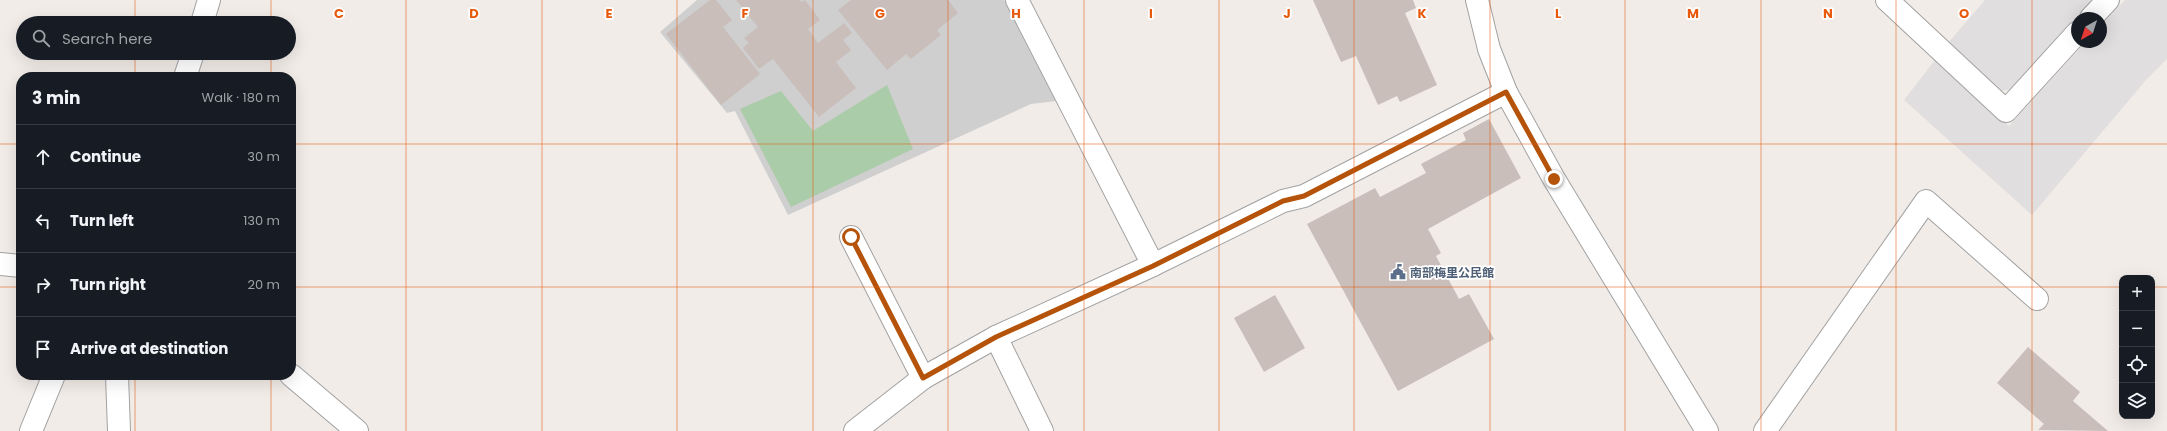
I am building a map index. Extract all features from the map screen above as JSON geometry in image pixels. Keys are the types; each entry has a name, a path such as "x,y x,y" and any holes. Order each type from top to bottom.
{"street":[{"path":"204,16 209,0"},
{"path":"1017,0 1153,266"},
{"path":"1477,0 1489,49 1506,92 1554,179 1707,431"},
{"path":"1887,0 2006,111 2071,40"},
{"path":"2097,12 2108,0"},
{"path":"187,72 191,60"},
{"path":"855,431 923,378 996,337 1153,266 1283,201 1304,196 1506,92"},
{"path":"1765,431 1926,201 2037,299"},
{"path":"851,237 923,378"},
{"path":"0,264 16,266"},
{"path":"996,337 1042,431"},
{"path":"296,379 357,431"},
{"path":"31,431 52,380"},
{"path":"116,380 119,431"}],"shaded area":[{"path":"697,0 1004,0 1016,16 1056,101 1031,104 788,215 735,111 727,113 660,32"},
{"path":"1985,0 2097,0 2086,12 2071,12 2071,28 2015,89 1999,91 1948,43"},
{"path":"2125,0 2167,0 2167,59 2146,80 2032,215 1904,100 1935,60 2009,126 2080,48 2107,48 2107,20"}],"green space":[{"path":"887,85 913,149 791,207 740,109 781,91 813,131"}],"building":[{"path":"710,0 716,0 732,20 723,27 760,74 721,105 666,34"},
{"path":"736,0 800,0 801,2 805,0 820,20 808,29 818,43 844,23 852,33 843,40 851,50 836,62 856,88 819,117 773,59 759,69 743,48 749,43 744,38 758,27"},
{"path":"851,0 948,0 958,13 937,30 941,35 911,59 906,54 887,70 838,10"},
{"path":"1313,0 1413,0 1416,8 1405,13 1437,85 1400,102 1397,96 1378,105 1356,56 1341,62"},
{"path":"1489,119 1521,178 1428,229 1441,253 1436,256 1459,299 1469,294 1494,339 1398,391 1307,224 1375,188 1380,197 1426,173 1421,164 1466,140 1463,133"},
{"path":"1275,295 1305,348 1264,372 1234,318"},
{"path":"2028,347 2080,392 2073,401 2108,431 2038,430 2044,424 1997,383"}],"place":[{"name":"南部梅里公民館","path":"1398,272"}],"route":[{"path":"851,237 923,378 996,337 1153,266 1283,201 1304,196 1506,92 1554,179"}]}
